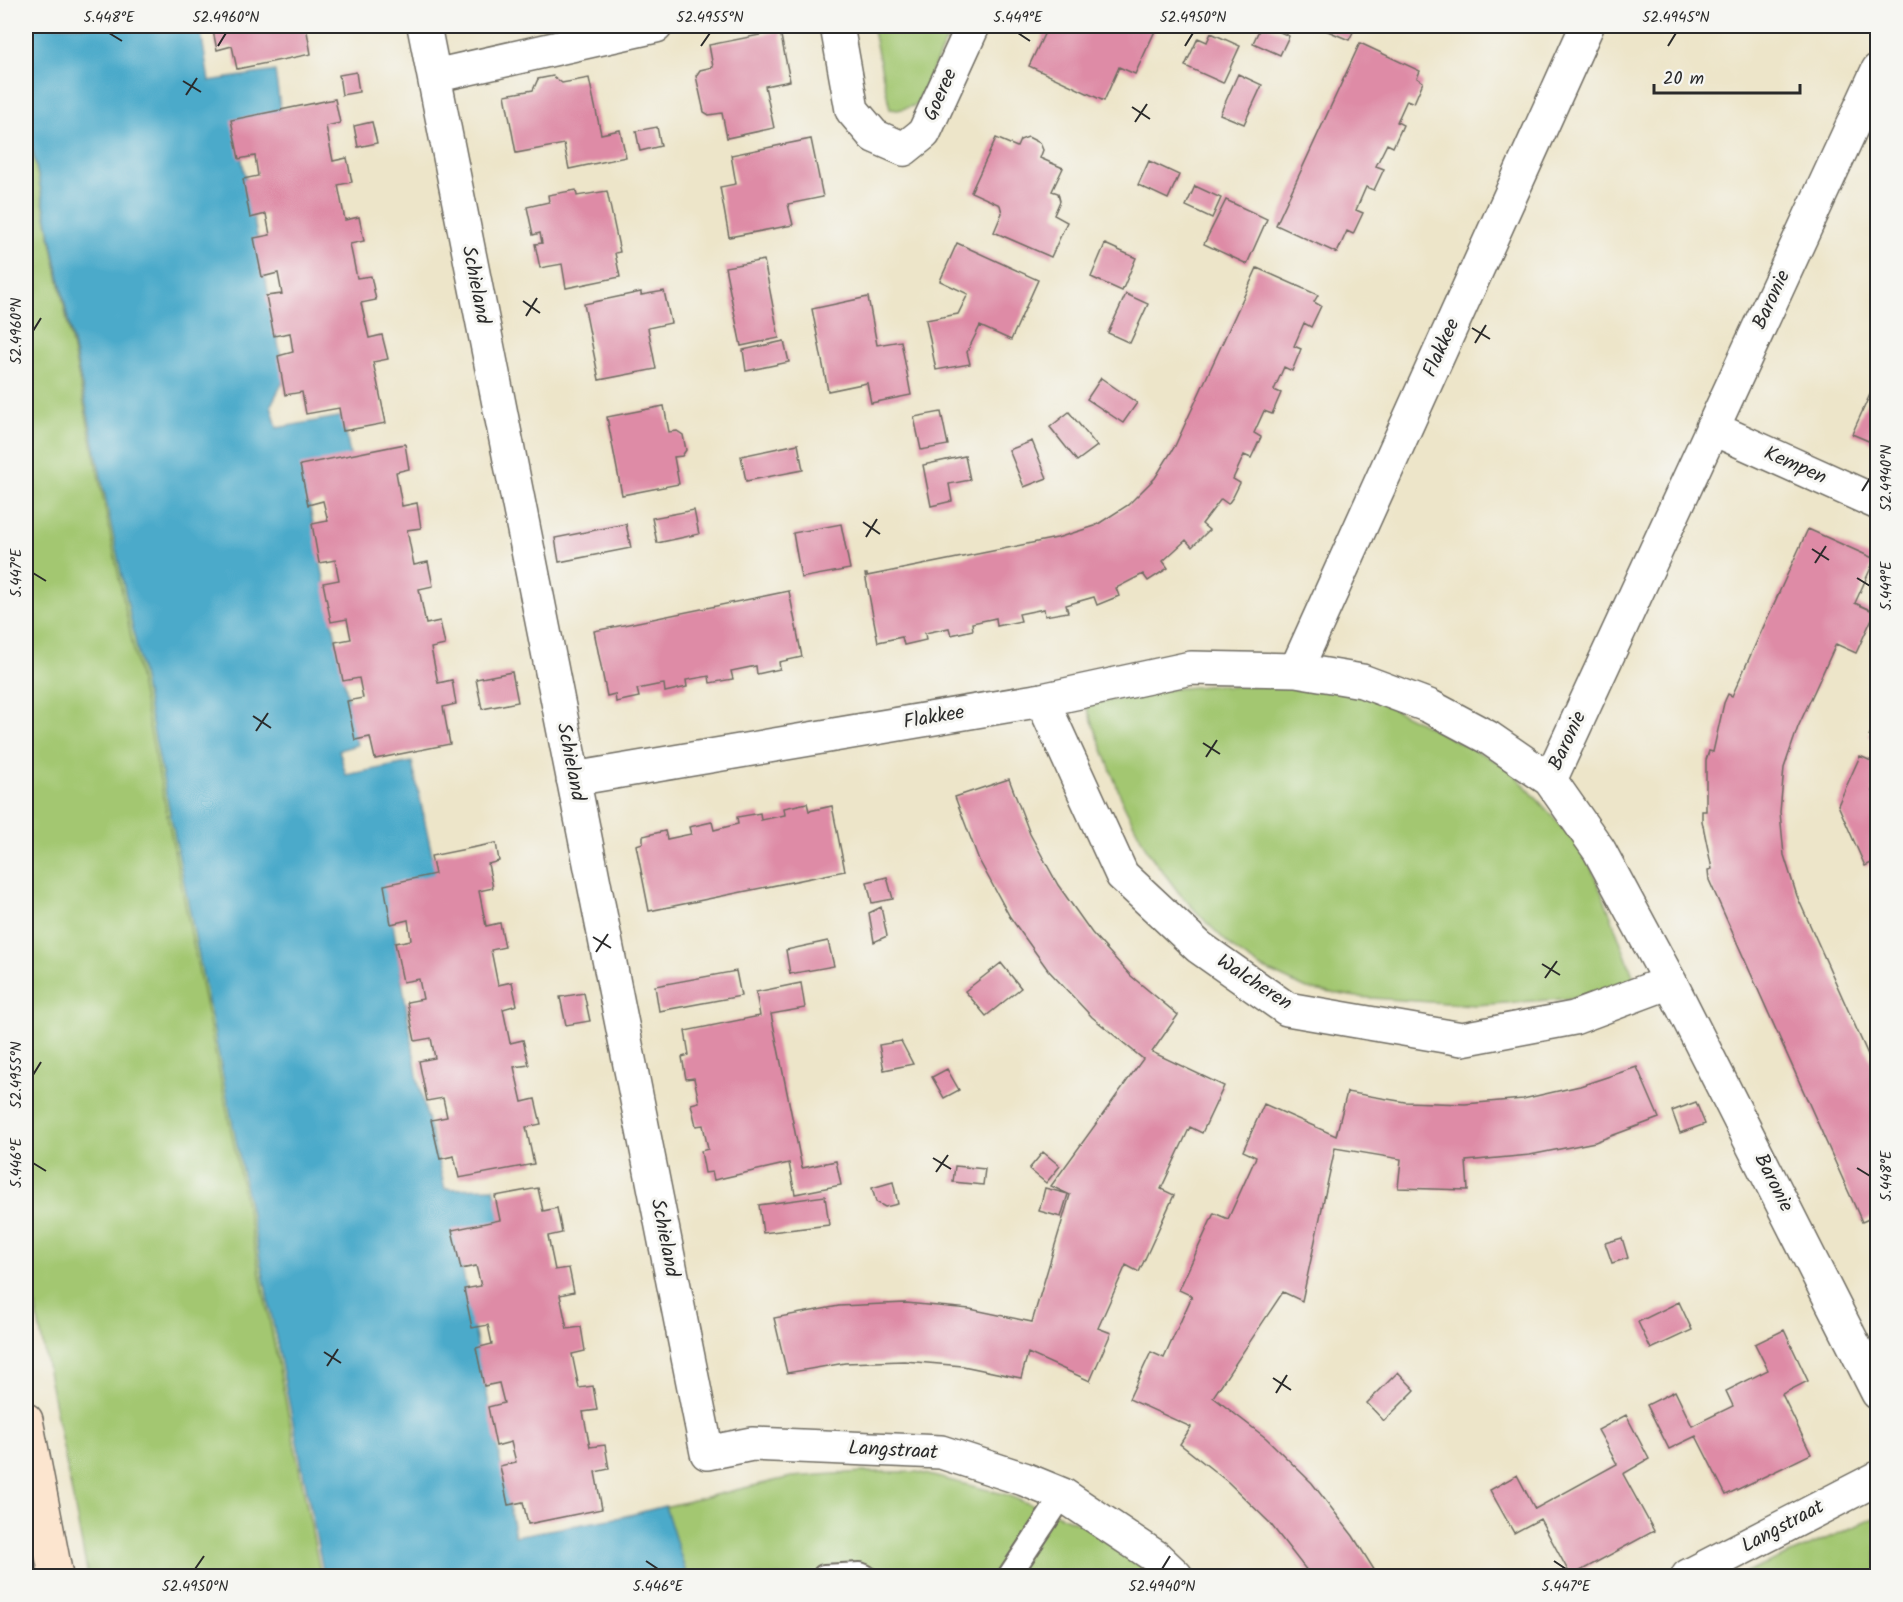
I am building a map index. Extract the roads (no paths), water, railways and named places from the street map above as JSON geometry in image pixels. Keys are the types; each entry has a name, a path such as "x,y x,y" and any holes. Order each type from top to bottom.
{"main road":[{"path":"26,1420 56,1576"}],"street":[{"name":"Schieland","path":"424,26 707,1453 752,1444"},
{"path":"434,76 656,26"},
{"name":"Goeree","path":"837,26 852,110 874,136 904,149 924,133 973,26"},
{"name":"Flakkee","path":"1296,670 1587,26"},
{"name":"Baronie","path":"1878,70 1550,780 1599,850 1670,982 1878,1393"},
{"name":"Kempen","path":"1712,429 1878,503"},
{"name":"Flakkee","path":"573,779 1042,699 1191,668 1296,670 1362,681 1429,706 1489,738 1550,780"},
{"name":"Walcheren","path":"1042,699 1122,875 1199,947 1287,1009 1462,1040 1574,1018 1670,982"},
{"name":"Langstraat","path":"752,1444 941,1452 1024,1479 1063,1495 1156,1557 1176,1576"},
{"name":"Langstraat","path":"1688,1576 1878,1478"}],"lane":[{"path":"1009,1576 1063,1495"},
{"path":"824,1576 860,1574 865,1576"}],"water":[{"path":"26,26 200,26 209,81 275,71 281,114 235,124 285,378 271,405 277,428 343,416 351,461 303,473 357,745 339,750 346,775 412,762 437,878 387,886 418,1081 445,1189 494,1188 501,1221 456,1237 515,1536 622,1517 665,1506 687,1576 324,1576 133,629 26,118"}]}
